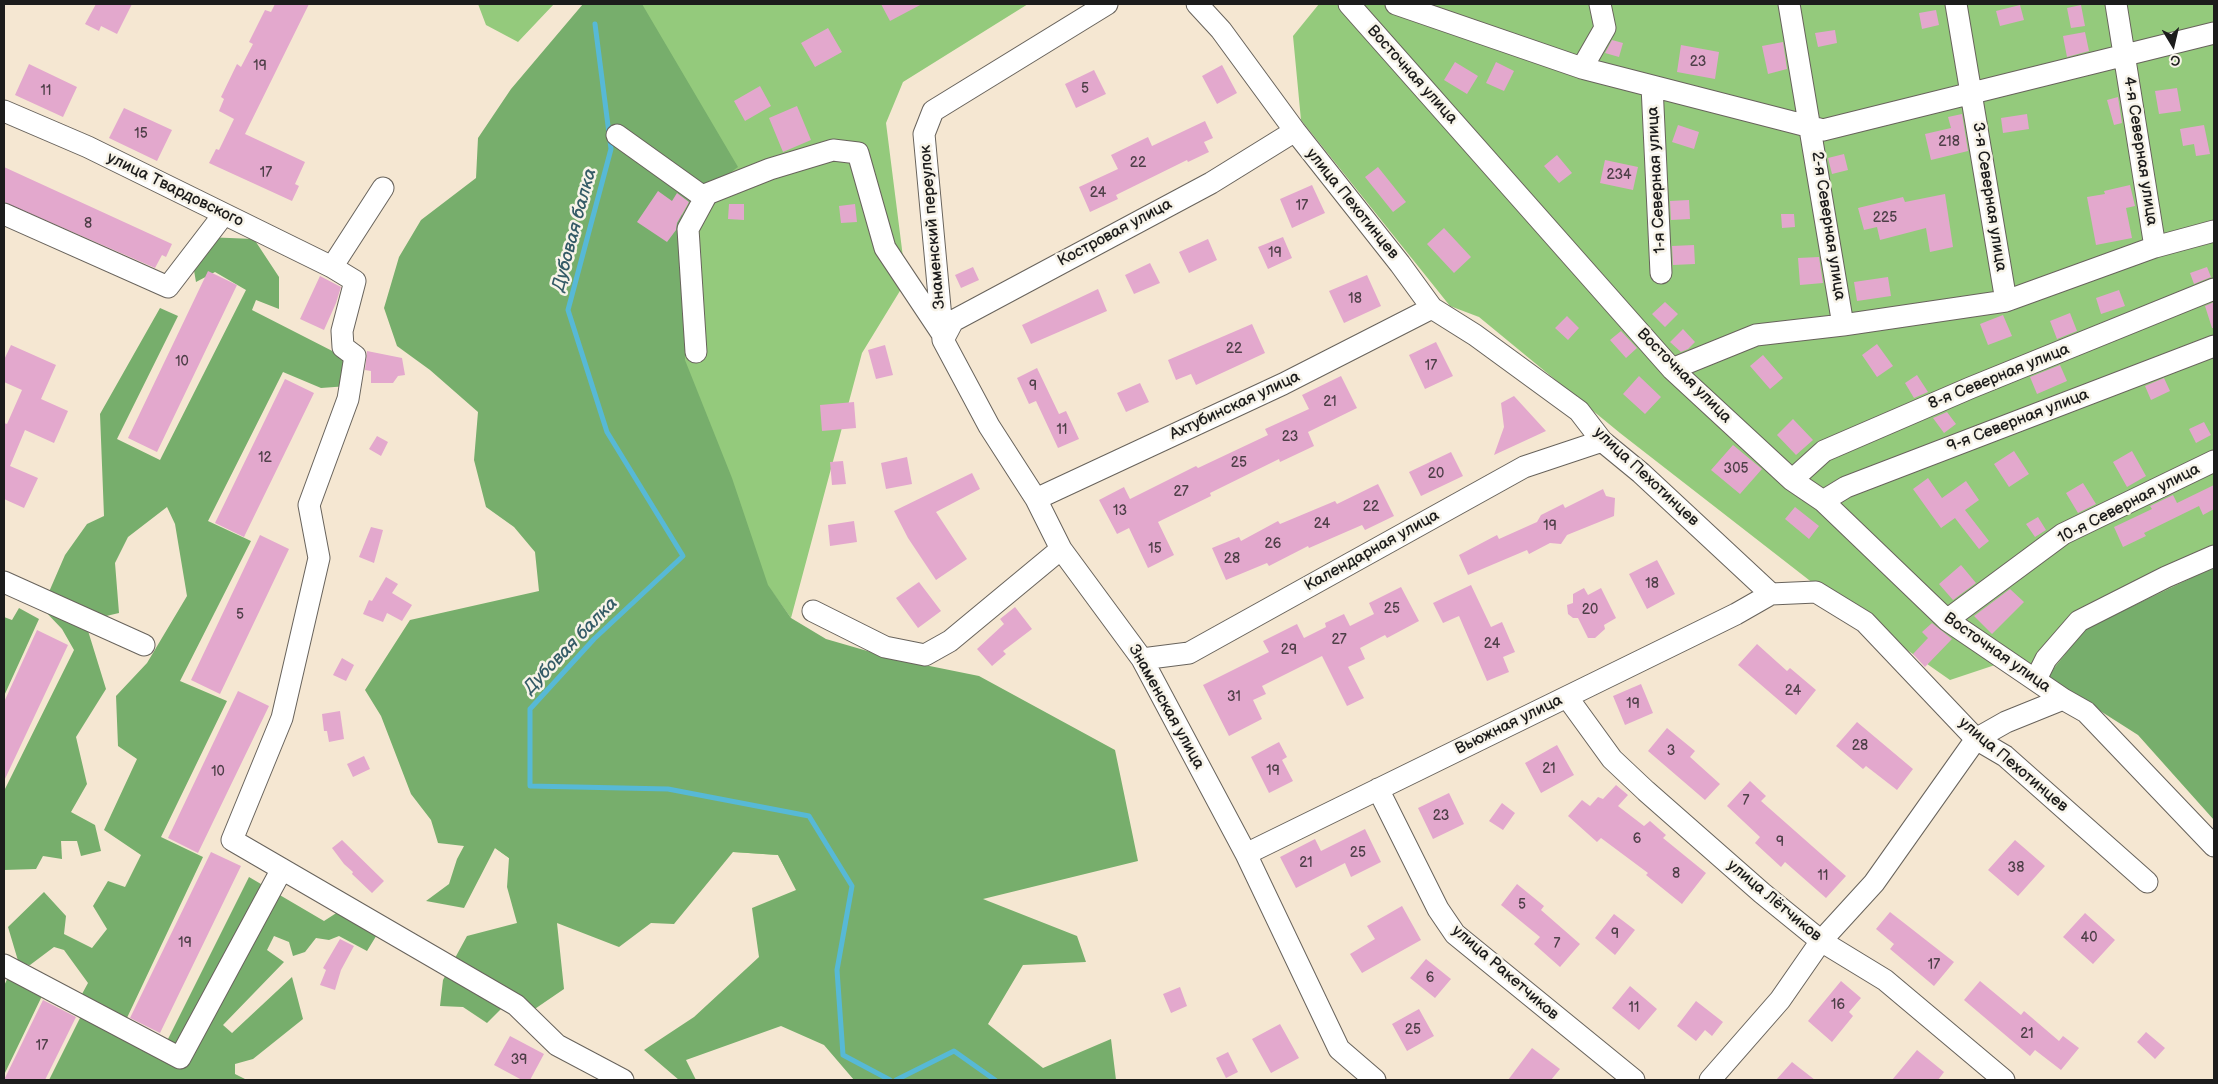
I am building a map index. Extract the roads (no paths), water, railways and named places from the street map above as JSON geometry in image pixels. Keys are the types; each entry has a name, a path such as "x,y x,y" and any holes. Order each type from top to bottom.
{"street":[{"name":"Знаменский переулок","path":"943,337 924,134 934,111 1107,4"},
{"name":"улица Пехотинцев","path":"1197,4 1221,30 1294,131 1400,264 1432,308 1475,335 1579,411 1602,441 1656,486 1772,594 1816,592 1865,622 1976,739 2005,756 2147,882"},
{"name":"Восточная улица","path":"1349,4 1672,369 1792,480 1823,501 1948,620 2063,699 2086,712 2214,846"},
{"path":"1396,4 1582,68 1823,130 2214,33"},
{"path":"1582,68 1605,28 1600,4"},
{"name":"2-я Северная улица","path":"1790,4 1844,325"},
{"name":"3-я Северная улица","path":"1956,4 2006,301"},
{"name":"4-я Северная улица","path":"2116,4 2155,247"},
{"name":"1-я Северная улица","path":"1652,86 1661,273"},
{"name":"улица Твардовского","path":"4,111 88,147 338,270"},
{"name":"Костровая улица","path":"943,337 953,320 1211,182 1294,131"},
{"path":"617,135 705,198 688,229 696,352"},
{"name":"Знаменская улица","path":"705,198 707,194 770,169 834,150 858,153 884,248 943,337 989,426 1036,499 1061,549 1142,659 1246,854 1339,1050 1374,1080"},
{"path":"383,188 338,270 355,281 342,331 343,347 355,356 348,399 309,505 319,558 282,718 232,840 516,1005 557,1045 623,1080"},
{"path":"4,214 168,287 224,214"},
{"path":"1672,369 1756,335 1844,325 2006,301 2155,247 2214,231"},
{"name":"8-я Северная улица","path":"1792,480 1824,451 1970,388 2214,289"},
{"name":"Ахтубинская улица","path":"1036,499 1283,384 1432,308"},
{"name":"9-я Северная улица","path":"1823,501 1846,487 2214,346"},
{"name":"Календарная улица","path":"1142,659 1189,653 1524,467 1602,441"},
{"name":"10-я Северная улица","path":"1948,620 2063,534 2214,461"},
{"path":"813,611 886,647 925,655 950,641 1061,549"},
{"path":"2036,680 2046,659 2079,621 2166,577 2214,556"},
{"path":"4,582 144,645"},
{"name":"Вьюжная улица","path":"1246,854 1736,614 1772,594"},
{"name":"улица Лётчиков","path":"1567,697 1612,758 1646,791 1762,893 1821,941 1885,980 2004,1080"},
{"path":"1710,1080 1780,1000 1821,941 1874,883 1976,739 2006,722 2063,699"},
{"name":"улица Ракетчиков","path":"1378,789 1438,909 1455,934 1634,1080"},
{"path":"4,965 180,1058 282,869"}],"waterway":[{"name":"Дубовая балка","path":"595,24 611,149 568,310 607,432 683,556 594,639 530,709 530,786 668,789 809,816 852,886 837,970 843,1055 890,1080"},
{"name":"Дубовая балка","path":"896,1080 954,1051 995,1080"}]}
